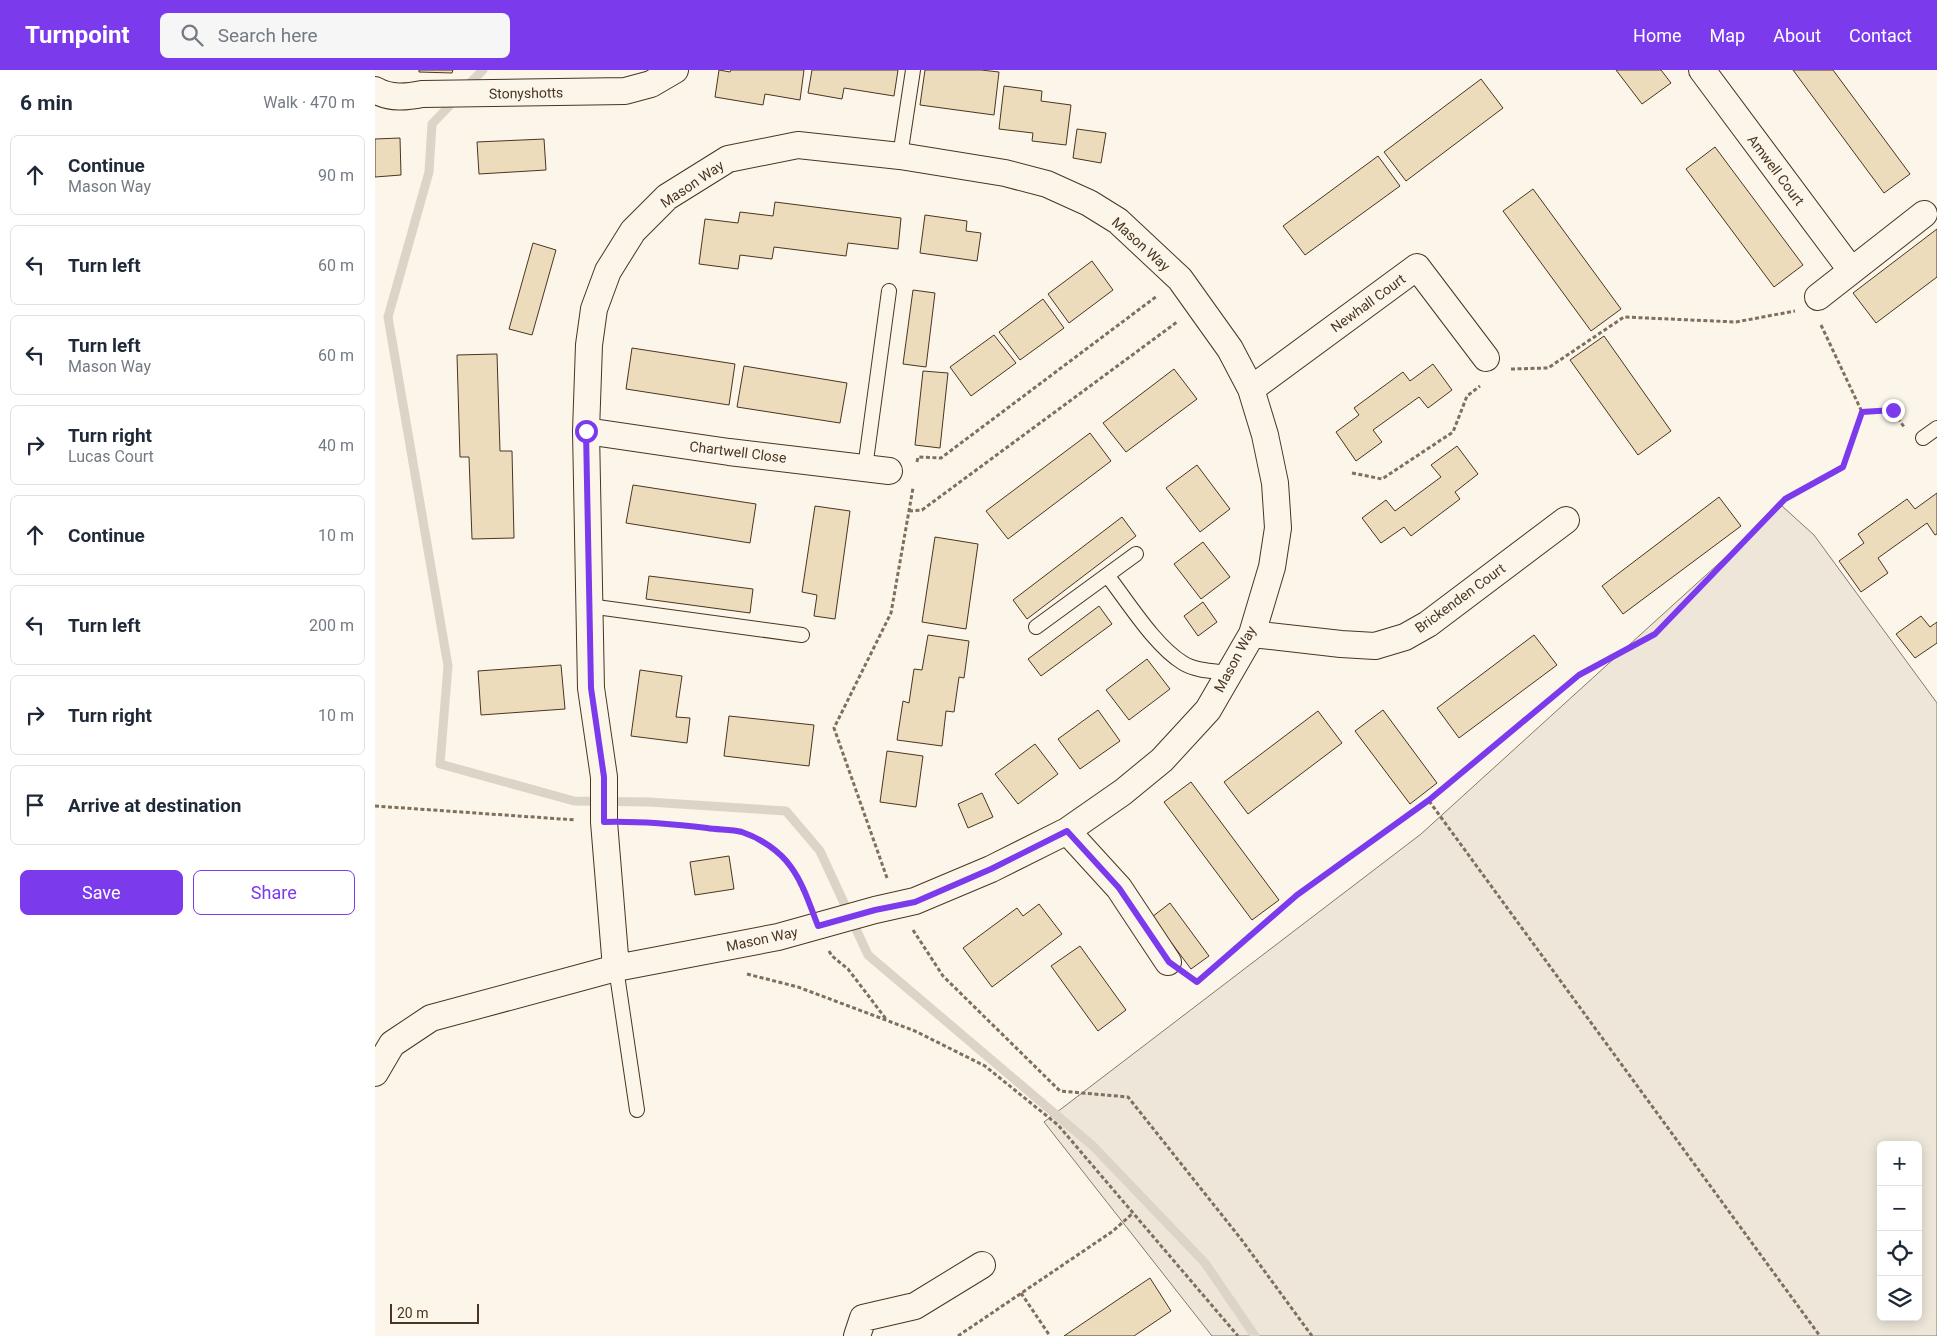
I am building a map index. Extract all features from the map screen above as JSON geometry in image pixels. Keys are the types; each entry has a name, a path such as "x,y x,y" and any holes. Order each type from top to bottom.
{"street":[{"name":"Stonyshotts","path":"375,90 380,93 403,98 423,94 625,91 651,84 675,70"},
{"name":"Amwell Court","path":"1702,70 1851,270"},
{"name":"Mason Way","path":"375,1073 392,1044 431,1018 616,968 777,937 823,924 888,901 915,902 991,869 1067,831 1123,792 1162,760 1208,710 1252,634 1272,567 1277,528 1275,483 1265,435 1251,389 1230,349 1180,279 1117,221 1089,203 1047,184 1005,173 900,156 798,145 728,160 667,197 633,231 608,271 594,309 589,345 586,431 591,688 604,777 604,822 616,968"},
{"path":"1815,303 1851,270 1924,214"},
{"name":"Newhall Court","path":"1251,389 1417,267 1494,363"},
{"name":"Chartwell Close","path":"586,431 729,452 877,469"},
{"name":"Brickenden Court","path":"1252,634 1375,646 1405,637 1428,624 1566,520"},
{"path":"1067,831 1119,888 1169,962"},
{"path":"857,1336 863,1318 915,1306 982,1265"}],"lane":[{"path":"900,156 913,70"},
{"path":"877,469 889,292"},
{"path":"1923,438 1937,428"},
{"path":"1036,627 1136,554"},
{"path":"1107,575 1161,645 1184,664 1203,670 1229,673"},
{"path":"589,606 802,635"},
{"path":"616,968 637,1110"}],"path":[{"path":"917,465 918,457 941,458 1180,279"},
{"path":"1169,962 1197,982 1297,895 1429,800 1579,675 1655,634 1785,499 1843,467 1862,412 1815,303 1736,322 1624,317 1548,368 1494,363"},
{"path":"909,511 922,510 1199,306"},
{"path":"1352,473 1382,479 1453,432 1467,396 1481,385"},
{"path":"1862,412 1893,410 1915,445 1923,438"},
{"path":"914,482 891,613 834,728 888,901 943,976 1060,1091 1128,1097 1241,1239 1312,1336"},
{"path":"1429,800 1820,1336"},
{"path":"375,806 519,817 604,822 630,821 679,825 741,832 763,841 779,853 791,866 823,924 832,956 848,969 886,1020"},
{"path":"744,973 798,988 915,1031 985,1066 1059,1125 1238,1336"},
{"path":"958,1336 1113,1231 1133,1213"},
{"path":"1021,1293 1050,1336"}],"shaded area":[{"path":"1782,506 1814,535 1937,703 1937,1336 1212,1336 1044,1122 1421,834"}],"building":[{"path":"419,70 453,70 452,73 419,72"},
{"path":"719,70 730,72 731,70 804,70 800,100 765,94 763,105 715,97"},
{"path":"812,70 898,70 894,96 844,88 842,99 808,93"},
{"path":"925,70 981,70 999,72 994,115 920,105"},
{"path":"1616,70 1661,70 1671,83 1642,104"},
{"path":"1793,70 1833,70 1910,174 1884,193"},
{"path":"1481,79 1503,108 1406,181 1384,152"},
{"path":"1004,86 1042,91 1041,101 1071,105 1066,145 1032,141 1033,133 999,129"},
{"path":"1077,129 1106,133 1101,163 1073,158"},
{"path":"400,138 401,175 375,177 375,139"},
{"path":"544,139 546,170 479,174 477,142"},
{"path":"1715,147 1803,265 1774,287 1686,169"},
{"path":"1378,156 1400,186 1305,255 1283,226"},
{"path":"1533,189 1621,309 1591,331 1503,211"},
{"path":"775,202 901,218 898,249 848,243 846,256 774,247 772,259 740,255 738,269 699,264 705,219 738,223 740,212 773,216"},
{"path":"925,215 967,221 966,231 981,233 977,261 920,253"},
{"path":"1937,229 1937,277 1876,323 1853,293"},
{"path":"533,243 556,250 532,335 509,329"},
{"path":"1092,261 1113,290 1069,323 1048,294"},
{"path":"913,290 935,293 926,367 903,364"},
{"path":"1043,299 1064,328 1020,360 999,332"},
{"path":"994,335 1016,363 971,396 950,367"},
{"path":"1604,336 1671,431 1638,455 1570,360"},
{"path":"632,348 735,364 729,405 626,389"},
{"path":"497,354 500,451 512,451 514,538 472,539 469,457 460,457 457,355"},
{"path":"1433,364 1452,390 1428,408 1419,397 1373,430 1382,442 1356,461 1336,432 1359,415 1354,408 1403,372 1410,381"},
{"path":"744,366 847,383 840,423 737,407"},
{"path":"1174,369 1197,399 1126,452 1103,423"},
{"path":"923,371 948,373 940,448 915,445"},
{"path":"1090,433 1111,461 1008,539 986,511"},
{"path":"1457,446 1478,474 1455,492 1460,499 1411,536 1404,527 1381,543 1362,518 1386,500 1395,511 1441,477 1431,465"},
{"path":"1197,465 1230,509 1200,532 1166,488"},
{"path":"633,485 756,504 750,543 626,523"},
{"path":"1937,493 1937,534 1935,535 1927,523 1878,558 1888,573 1861,592 1839,561 1864,543 1858,534 1907,499 1915,509"},
{"path":"1719,497 1741,526 1623,614 1602,586"},
{"path":"815,506 850,511 835,619 814,616 817,595 802,592"},
{"path":"1122,517 1136,536 1027,619 1013,600"},
{"path":"935,537 978,544 966,629 922,622"},
{"path":"1203,542 1230,577 1201,599 1174,564"},
{"path":"649,576 753,589 750,613 646,599"},
{"path":"1203,602 1217,622 1198,636 1184,616"},
{"path":"1099,606 1112,624 1041,676 1028,659"},
{"path":"1921,616 1930,627 1937,622 1937,643 1915,658 1896,634"},
{"path":"928,635 969,641 964,678 959,677 954,712 946,711 942,746 897,740 903,701 909,703 914,669 922,670"},
{"path":"1534,635 1557,665 1459,738 1437,708"},
{"path":"1147,659 1170,689 1129,720 1106,690"},
{"path":"561,665 565,709 481,715 478,671"},
{"path":"640,670 682,676 676,717 690,718 687,743 631,736"},
{"path":"1098,710 1120,741 1080,769 1058,739"},
{"path":"1383,710 1437,783 1410,804 1355,731"},
{"path":"1318,711 1342,743 1248,814 1224,782"},
{"path":"729,716 814,725 809,766 724,756"},
{"path":"1035,744 1058,774 1018,804 995,774"},
{"path":"887,751 923,756 916,807 880,802"},
{"path":"1191,782 1279,900 1252,920 1164,802"},
{"path":"982,793 993,817 968,828 958,804"},
{"path":"729,856 734,889 695,895 690,862"},
{"path":"1170,903 1209,956 1191,969 1152,917"},
{"path":"1039,904 1062,934 992,987 963,948 1017,908 1023,916"},
{"path":"1080,946 1126,1010 1098,1031 1051,966"},
{"path":"1150,1278 1171,1311 1134,1336 1064,1336"}],"waterway":[{"path":"466,87 483,70"},
{"path":"456,99 432,124 429,172 388,317 448,666 440,764 574,801 649,802 786,811 820,851 868,955 1093,1146 1205,1263 1255,1336"}],"route":[{"path":"586,431 591,688 604,777 604,822 630,821 741,832 763,841 779,853 791,866 801,884 818,926 875,910 915,902 991,869 1067,831 1119,888 1169,962 1197,982 1297,895 1473,766 1579,675 1655,634 1785,499 1843,467 1862,412 1893,410"}]}
